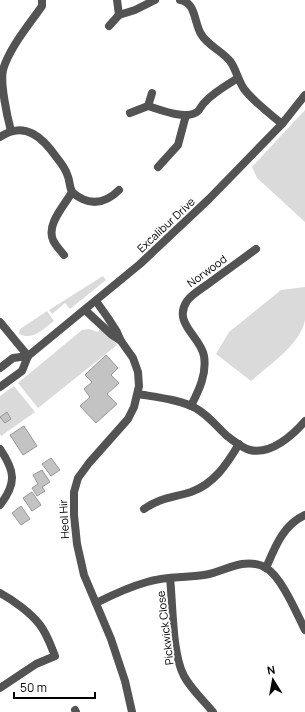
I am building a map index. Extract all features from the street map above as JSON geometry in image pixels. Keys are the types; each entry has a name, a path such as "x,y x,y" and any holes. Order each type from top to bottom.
{"street":[{"path":"117,0 119,15"},
{"path":"108,26 119,15 135,10 155,0"},
{"path":"180,0 192,3 196,23 201,36 230,62 243,88 253,99 282,124"},
{"path":"11,131 3,86 3,70 14,47 42,6 42,1"},
{"path":"130,113 148,106 186,115 197,112 204,102 219,89 238,78"},
{"path":"148,106 152,93"},
{"name":"Excalibur Drive","path":"0,387 22,371 28,356 140,264 209,199 282,124 305,95"},
{"path":"158,167 178,145 186,115"},
{"path":"0,137 11,131 19,130 29,132 44,141 68,174 72,192 54,222 51,235 53,241 64,255"},
{"path":"72,192 83,199 98,203 113,196 119,190"},
{"name":"Norwood","path":"191,406 202,382 205,364 204,355 200,346 185,323 183,308 191,296 256,249"},
{"name":"Heol Hir","path":"96,301 131,354 139,379 138,394 128,419 84,469 78,478 74,492 74,515 79,558 84,575 116,651 132,712"},
{"name":"Heol Hir","path":"85,310 112,335 121,341"},
{"path":"0,322 28,356"},
{"name":"Excalibur Drive","path":"0,368 13,358 28,356"},
{"path":"138,394 191,406 203,413 238,444 249,450 264,450 282,441 305,421"},
{"path":"144,509 162,499 192,492 209,482 222,469 238,444"},
{"path":"0,449 8,462 12,475 12,482 7,495 0,505"},
{"path":"266,568 283,533 294,521 305,515"},
{"path":"96,603 148,581 212,574 244,564 259,565 266,568 274,575 285,591 305,630"},
{"name":"Pickwick Close","path":"170,578 176,646 180,667 189,684 213,712"},
{"path":"0,593 19,606 40,624 55,656 36,664 0,688"}],"shaded area":[{"path":"305,110 305,222 257,178 252,167"},
{"path":"103,276 106,280 70,309 65,303 52,314 49,310"},
{"path":"305,287 305,320 297,338 283,354 251,381 216,354 229,332 281,290"},
{"path":"47,311 54,321 33,335 24,336 19,334 20,329"},
{"path":"89,329 98,332 100,329 117,345 38,408 18,383 82,330"},
{"path":"14,386 35,412 1,436 0,396"}],"building":[{"path":"106,355 118,368 111,375 119,383 107,394 117,404 96,423 80,406 90,397 84,389 92,382 85,375"},
{"path":"7,412 11,419 5,423 0,417"},
{"path":"24,426 37,446 23,455 10,435"},
{"path":"51,458 60,470 51,476 42,464"},
{"path":"42,470 50,482 42,487 45,491 37,496 32,488 38,484 33,475"},
{"path":"32,492 41,505 32,511 23,498"},
{"path":"21,506 30,519 21,525 12,513"}]}
